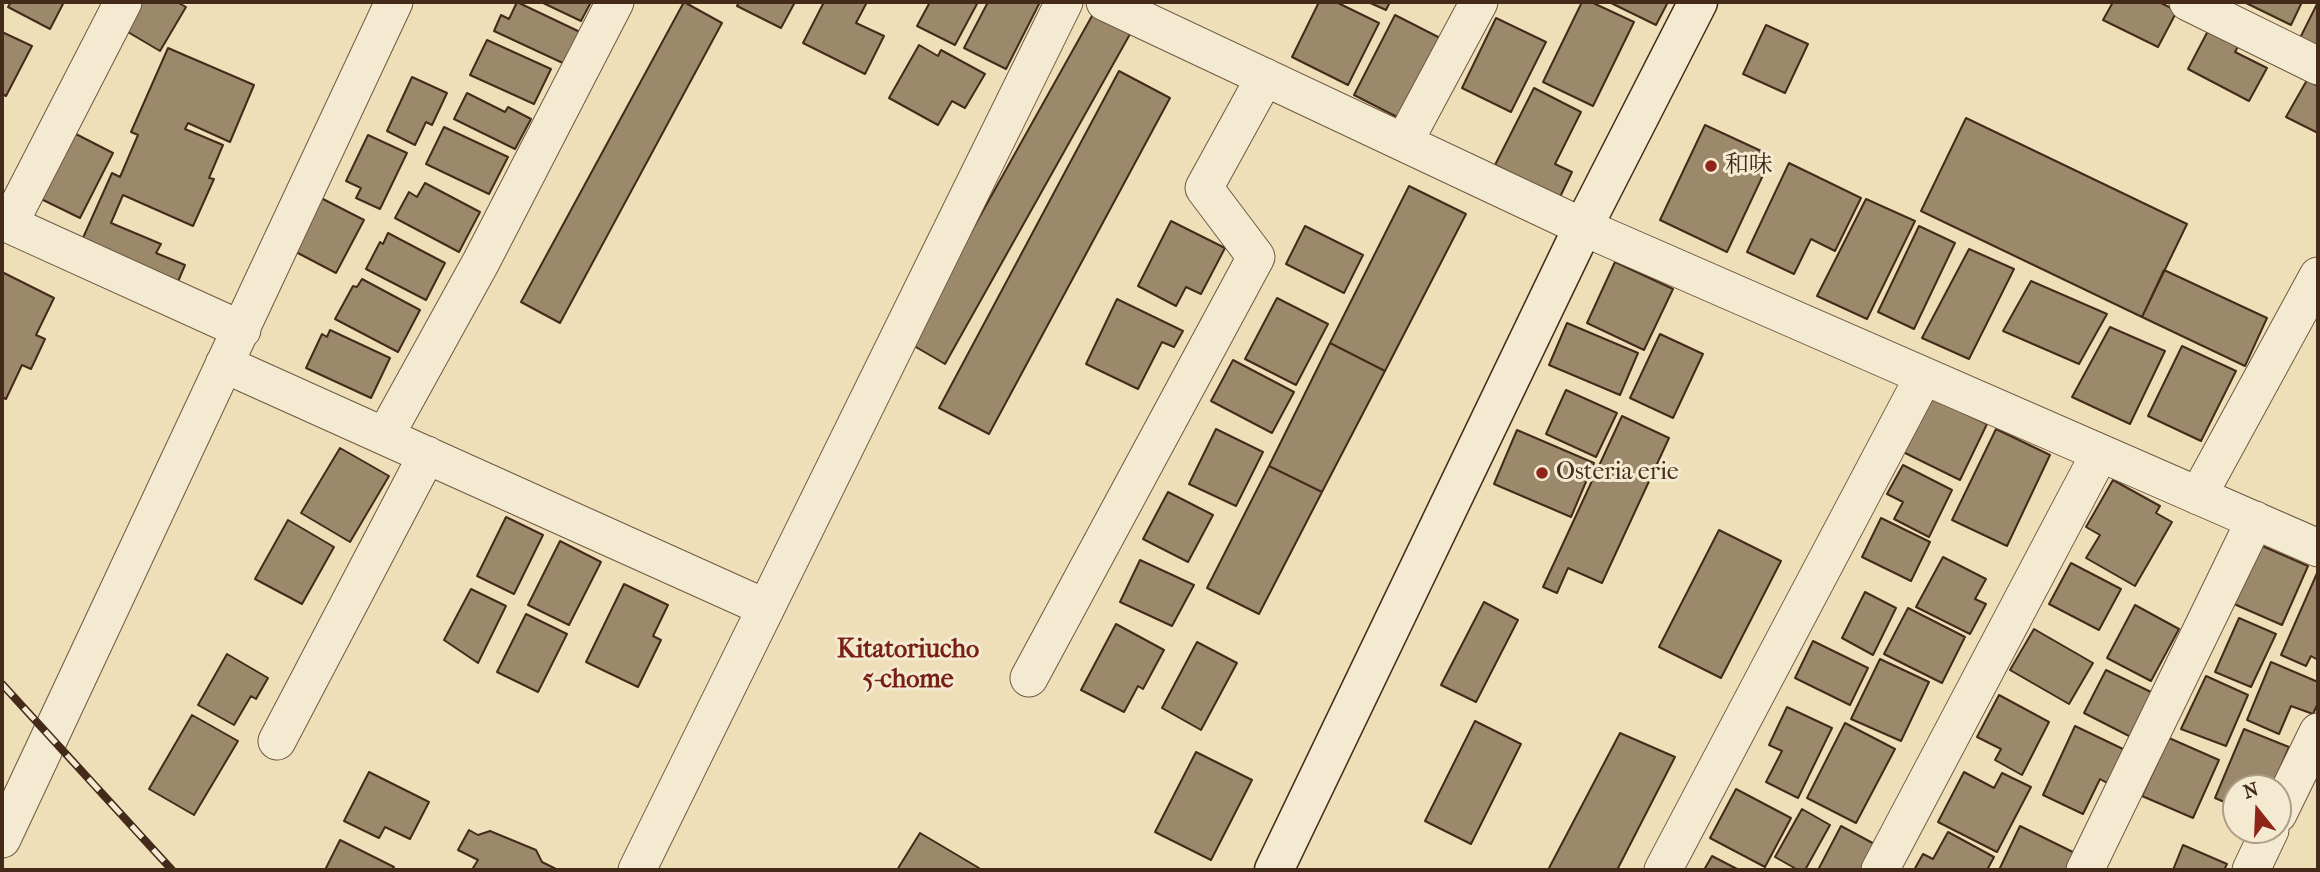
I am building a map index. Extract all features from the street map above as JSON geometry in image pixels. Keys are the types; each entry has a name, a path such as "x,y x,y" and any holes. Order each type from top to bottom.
{"street":[{"path":"124,2 5,222 242,330"},
{"path":"2,839 394,2"},
{"path":"385,436 481,262 615,2"},
{"path":"637,870 1064,2"},
{"path":"1105,2 1583,227 2318,548"},
{"path":"1404,142 1479,2"},
{"path":"1273,870 1583,227 1698,2"},
{"path":"2188,2 2318,66"},
{"path":"1029,678 1256,257 1204,188 1265,78"},
{"path":"2198,496 2305,331 2318,276"},
{"path":"224,364 766,608"},
{"path":"1663,870 1924,376"},
{"path":"1880,870 2100,453"},
{"path":"277,741 427,455"},
{"path":"2085,870 2255,520"},
{"path":"2292,785 2318,732"},
{"path":"2251,870 2263,844"}],"building":[{"path":"11,2 64,2 50,29 8,7"},
{"path":"130,2 177,2 186,7 160,51 116,25"},
{"path":"517,2 580,32 565,64 494,31 501,15 509,19"},
{"path":"541,2 591,2 581,21"},
{"path":"684,2 722,23 560,323 521,302"},
{"path":"739,2 795,2 781,28 737,6"},
{"path":"824,2 867,2 856,23 884,36 865,74 803,43"},
{"path":"930,2 978,2 955,45 917,26"},
{"path":"988,2 1040,2 1006,69 964,48"},
{"path":"1319,2 1336,2 1379,23 1348,85 1292,57"},
{"path":"1368,2 1390,2 1386,10"},
{"path":"1582,2 1591,2 1634,22 1593,106 1543,82"},
{"path":"1609,2 1668,2 1656,25"},
{"path":"2113,2 2159,2 2177,11 2158,47 2103,20"},
{"path":"2244,2 2302,2 2291,25"},
{"path":"2318,2 2318,47 2300,38"},
{"path":"1097,7 1134,27 945,364 909,343"},
{"path":"1395,15 1446,41 1405,121 1354,95"},
{"path":"1496,18 1546,42 1511,112 1462,88"},
{"path":"1766,25 1808,44 1785,93 1743,74"},
{"path":"2210,27 2240,43 2235,52 2267,68 2249,101 2188,69"},
{"path":"2,32 32,46 6,96 2,94"},
{"path":"487,40 551,69 534,104 470,75"},
{"path":"919,45 938,56 941,50 985,74 965,108 952,101 938,125 889,98"},
{"path":"168,48 254,85 230,142 188,123 185,129 223,145 209,178 214,179 193,226 123,195 111,223 161,244 156,253 185,265 174,291 78,249 112,173 120,177 138,135 131,132"},
{"path":"1119,71 1170,98 989,434 939,408"},
{"path":"412,77 447,93 432,125 426,122 415,145 387,131"},
{"path":"2307,80 2318,86 2318,133 2286,117"},
{"path":"1534,88 1581,112 1555,164 1572,172 1560,197 1495,165"},
{"path":"467,93 505,112 508,107 531,119 515,149 454,119"},
{"path":"1966,118 2187,224 2142,317 1921,211"},
{"path":"1705,125 1772,156 1727,252 1660,220"},
{"path":"444,127 508,157 489,194 426,164"},
{"path":"70,131 113,153 80,218 37,197"},
{"path":"368,135 407,153 380,209 356,198 361,188 346,181"},
{"path":"1789,163 1861,198 1835,251 1811,239 1794,274 1747,252"},
{"path":"425,183 480,212 459,252 395,218 409,192 417,197"},
{"path":"1409,186 1466,214 1385,371 1330,343"},
{"path":"321,198 364,220 336,273 294,251"},
{"path":"1866,199 1915,221 1867,319 1817,296"},
{"path":"1171,221 1225,248 1201,294 1186,287 1176,306 1138,286"},
{"path":"1305,226 1363,255 1344,293 1286,264"},
{"path":"1919,226 1955,243 1914,329 1878,312"},
{"path":"388,233 445,263 426,300 366,269 380,242 383,244"},
{"path":"1969,249 2014,269 1969,359 1922,338"},
{"path":"1615,262 1673,289 1644,350 1587,323"},
{"path":"2164,270 2267,318 2245,366 2142,317"},
{"path":"2,272 54,298 36,335 45,339 31,369 22,365 6,399 2,397"},
{"path":"362,279 420,310 398,352 335,319 353,286 357,287"},
{"path":"2031,281 2107,314 2079,364 2003,331"},
{"path":"1277,298 1328,324 1296,385 1245,359"},
{"path":"1117,299 1183,331 1174,347 1162,342 1138,389 1086,364"},
{"path":"1567,323 1638,353 1620,395 1549,365"},
{"path":"2110,327 2165,351 2130,424 2072,397"},
{"path":"330,330 390,358 371,398 306,368 322,334 327,337"},
{"path":"1660,334 1703,354 1673,418 1630,398"},
{"path":"1330,343 1385,371 1322,492 1269,466"},
{"path":"2182,346 2236,371 2201,441 2148,416"},
{"path":"1233,360 1294,392 1272,433 1211,401"},
{"path":"1566,390 1617,413 1596,457 1546,434"},
{"path":"1929,396 1987,424 1960,480 1901,451"},
{"path":"1622,416 1669,438 1602,583 1568,568 1557,593 1543,587"},
{"path":"1216,429 1263,452 1236,506 1189,484"},
{"path":"1996,429 2050,455 2007,546 1952,520"},
{"path":"1517,430 1594,463 1571,517 1494,484"},
{"path":"340,448 389,476 350,542 301,513"},
{"path":"1903,465 1952,490 1929,537 1894,519 1903,502 1887,494"},
{"path":"1269,466 1322,492 1259,614 1207,588"},
{"path":"2113,480 2160,506 2156,513 2172,522 2135,586 2086,558 2100,535 2086,527"},
{"path":"1168,492 1213,515 1188,562 1143,539"},
{"path":"506,517 543,535 514,594 477,576"},
{"path":"1881,518 1930,542 1911,581 1862,557"},
{"path":"288,520 334,547 302,604 255,579"},
{"path":"1719,530 1781,561 1721,678 1659,647"},
{"path":"560,541 601,562 569,625 528,605"},
{"path":"2260,545 2308,566 2282,625 2234,604"},
{"path":"1943,557 1986,579 1975,599 1986,604 1970,634 1916,607"},
{"path":"1140,560 1194,585 1172,626 1120,602"},
{"path":"2071,563 2121,589 2099,630 2049,604"},
{"path":"2318,571 2318,660 2311,656 2306,666 2281,655"},
{"path":"624,584 668,605 653,636 661,640 638,687 586,662"},
{"path":"471,589 506,606 478,663 444,640"},
{"path":"1865,592 1896,608 1873,655 1842,638"},
{"path":"1484,602 1518,620 1476,702 1441,685"},
{"path":"2135,605 2179,629 2151,681 2107,658"},
{"path":"1908,608 1965,637 1942,683 1884,654"},
{"path":"526,614 567,634 538,692 497,672"},
{"path":"2239,618 2276,634 2251,687 2215,672"},
{"path":"1116,624 1164,650 1143,689 1138,686 1124,712 1081,690"},
{"path":"2034,629 2093,663 2069,704 2010,670"},
{"path":"1813,641 1868,668 1850,705 1795,678"},
{"path":"1197,642 1237,663 1201,730 1162,708"},
{"path":"227,654 268,678 256,699 251,696 234,725 198,705"},
{"path":"1880,659 1929,682 1901,741 1851,719"},
{"path":"2271,662 2318,682 2318,703 2313,714 2291,706 2279,734 2247,720"},
{"path":"2106,670 2155,694 2133,738 2084,713"},
{"path":"2206,676 2248,695 2226,746 2181,729"},
{"path":"1999,695 2049,722 2022,775 1995,760 2001,749 1977,737"},
{"path":"1787,707 1832,728 1798,798 1766,782 1782,751 1769,745"},
{"path":"192,715 238,741 194,815 149,789"},
{"path":"1475,721 1521,744 1471,844 1425,821"},
{"path":"1845,723 1895,749 1856,823 1807,798"},
{"path":"2075,726 2125,750 2109,784 2100,779 2083,814 2043,795"},
{"path":"2244,729 2289,747 2278,774 2225,774"},
{"path":"1620,733 1675,757 1617,870 1548,870"},
{"path":"2169,738 2219,760 2193,818 2142,796"},
{"path":"1196,752 1252,780 1211,860 1155,832"},
{"path":"369,772 429,802 410,839 385,827 379,838 344,821"},
{"path":"1964,772 1994,788 2002,773 2031,787 1997,852 1938,822"},
{"path":"2222,781 2222,801 2215,798"},
{"path":"1736,789 1791,818 1765,867 1710,838"},
{"path":"1802,809 1830,825 1805,870 1798,870 1775,857"},
{"path":"1841,826 1880,847 1867,870 1818,870"},
{"path":"2020,826 2081,856 2074,870 1999,870"},
{"path":"469,830 478,835 490,831 536,850 542,862 558,870 477,870 473,868 478,860 458,850"},
{"path":"1948,832 1994,857 1987,870 1914,870 1923,854 1933,859"},
{"path":"920,833 979,868 978,870 897,870"},
{"path":"340,840 394,867 392,870 325,870"},
{"path":"2183,845 2227,864 2224,870 2173,870"},
{"path":"1712,856 1739,870 1704,870"}],"railway":[{"path":"2,684 172,870"}],"place":[{"name":"和味","path":"1711,166"},
{"name":"Osteria erie","path":"1542,473"}],"district":[{"name":"Kitatoriucho 5-chome","path":"908,666"}]}
